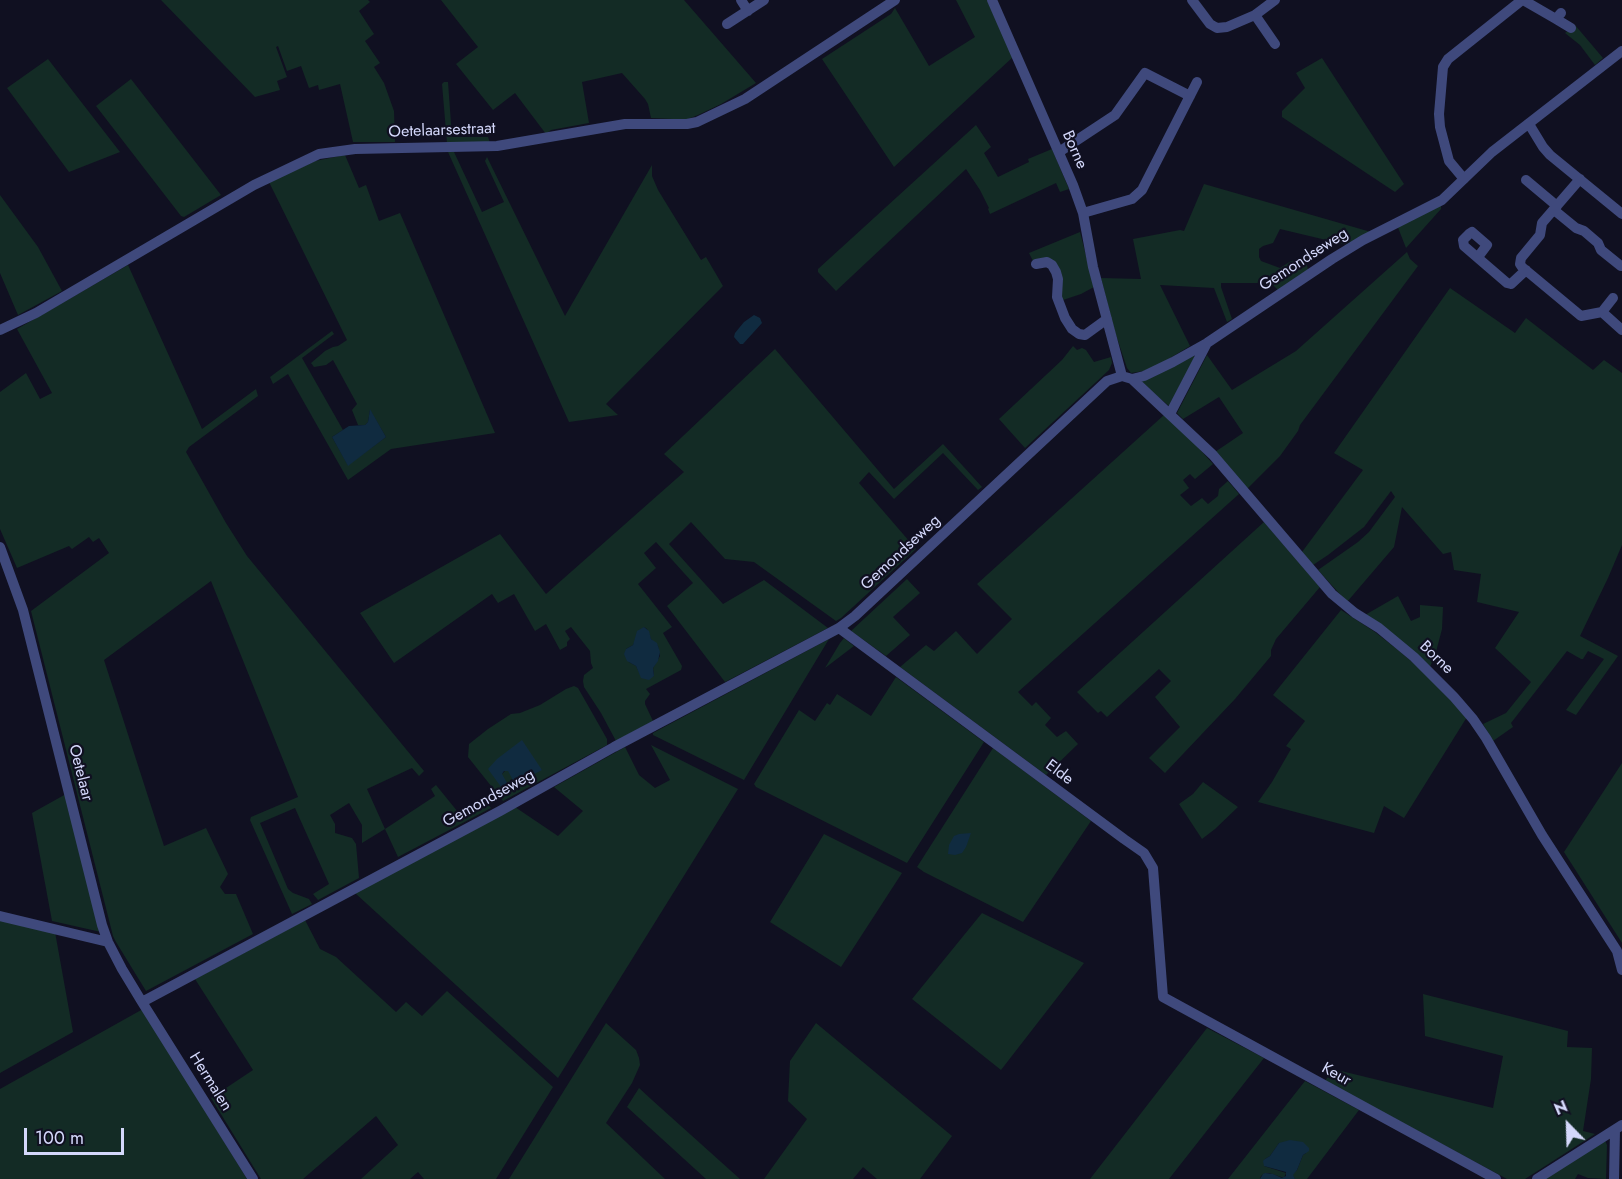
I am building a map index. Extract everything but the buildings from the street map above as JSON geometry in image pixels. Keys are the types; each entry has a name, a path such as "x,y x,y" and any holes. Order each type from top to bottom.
{"street":[{"path":"741,0 748,11"},
{"path":"727,24 764,0"},
{"name":"Oetelaarsestraat","path":"0,330 36,313 254,185 319,154 354,149 497,146 626,124 697,122 745,99 895,0"},
{"name":"Borne","path":"992,0 1073,185 1083,213 1093,267 1107,319 1127,377 1213,455 1332,594 1414,657 1473,719 1542,835 1617,951 1622,970"},
{"path":"1192,0 1210,24 1217,28 1227,27 1255,15 1275,0"},
{"path":"1464,179 1449,161 1440,127 1443,67 1448,59 1522,0 1559,16 1571,28"},
{"path":"1255,15 1275,45"},
{"name":"Gemondseweg","path":"142,1002 839,628 855,616 1103,385 1113,378 1150,373 1207,343 1332,258 1442,200 1492,152 1622,51"},
{"path":"1612,58 1622,67"},
{"path":"1059,152 1114,115 1145,73 1190,96"},
{"path":"1083,213 1132,199 1142,190 1197,82"},
{"path":"1529,124 1543,147 1622,214"},
{"path":"1580,179 1542,223 1540,235 1521,258 1520,264 1581,316 1602,312 1613,298"},
{"path":"1526,180 1576,228 1584,231 1598,243 1601,250 1621,266"},
{"path":"1478,257 1507,283 1511,284 1526,270"},
{"path":"1035,264 1047,262 1056,272 1057,297 1072,329 1085,335 1107,319"},
{"path":"1602,312 1622,330"},
{"path":"1170,414 1207,343"},
{"name":"Oetelaar","path":"0,547 23,610 102,925 122,969 142,1002"},
{"name":"Elde","path":"839,628 1144,853 1153,868 1163,998"},
{"path":"0,916 108,942"},
{"name":"Keur","path":"1163,998 1496,1179"},
{"name":"Hermalen","path":"142,1002 253,1179"},
{"path":"1537,1179 1618,1128"},
{"path":"1614,1179 1618,1128"}],"green space":[{"path":"161,0 368,0 370,2 359,11 374,34 365,41 380,63 374,67 384,83 394,111 395,142 353,142 340,84 319,90 318,85 309,88 301,66 287,71 278,46 276,47 287,77 277,81 280,90 255,97"},
{"path":"441,0 684,0 756,83 698,115 688,119 673,119 651,118 645,99 622,73 582,82 589,123 551,130 546,134 515,93 493,110 456,64 478,47"},
{"path":"956,0 987,0 1013,57 894,167 822,59 891,14 895,8 929,66 975,37"},
{"path":"1575,25 1603,58 1595,65 1580,45 1565,33"},
{"path":"1322,58 1404,184 1395,192 1282,117 1282,111 1305,88 1296,73"},
{"path":"48,59 120,152 69,172 7,88"},
{"path":"131,79 221,195 184,217 96,106"},
{"path":"448,82 452,137 488,137 490,143 447,143 442,84"},
{"path":"976,125 991,147 984,153 998,177 1029,162 1028,159 1052,149 1069,189 1060,192 1056,183 990,214 980,190 966,169 836,291 818,272 818,269"},
{"path":"448,152 454,152 482,212 504,202 485,161 487,157 565,316 652,165 652,176 658,190 701,260 706,257 723,286 606,404 618,415 569,422"},
{"path":"345,155 359,188 366,185 379,221 400,213 495,433 391,449 348,480 288,374 273,384 270,377 332,331 334,334 302,358 343,430 332,437 348,465 386,437 370,410 368,422 365,425 358,425 352,410 357,404 333,360 326,365 314,367 311,363 325,351 347,340 269,182 315,161"},
{"path":"1204,184 1371,232 1347,245 1280,229 1273,243 1259,249 1261,261 1280,268 1291,261 1300,260 1307,265 1308,270 1278,290 1269,283 1221,283 1232,319 1227,322 1214,288 1160,285 1190,346 1160,364 1144,371 1131,373 1127,368 1115,332 1101,278 1141,279 1133,239 1184,231"},
{"path":"0,195 38,247 62,291 18,315 0,273"},
{"path":"1441,204 1441,209 1406,248 1397,225"},
{"path":"1080,232 1094,287 1060,301 1059,270 1033,261 1029,253"},
{"path":"1407,252 1410,259 1418,266 1300,425 1280,456 1247,489 1215,452 1243,433 1219,397 1183,419 1177,413 1207,355 1232,390 1296,351"},
{"path":"128,265 202,429 256,389 258,396 189,447 186,452 247,556 424,771 419,776 412,768 367,789 385,829 362,843 362,825 349,803 330,815 335,824 335,833 352,838 356,844 359,878 318,900 313,894 329,884 295,808 260,823 288,889 309,899 312,904 292,914 250,820 251,817 298,797 211,581 104,660 164,846 206,828 228,874 220,887 225,894 236,894 253,934 146,991 113,936 31,611 109,553 99,538 93,542 89,537 72,549 69,546 17,568 0,529 0,392 26,373 40,399 52,393 17,329"},
{"path":"1450,288 1515,333 1526,318 1593,370 1604,360 1622,373 1622,545 1580,636 1618,656 1576,715 1566,710 1604,659 1588,651 1581,659 1567,651 1511,723 1513,727 1493,741 1483,724 1506,713 1531,682 1495,648 1519,612 1477,602 1481,574 1454,570 1451,552 1443,554 1402,507 1394,547 1347,602 1318,570 1369,532 1395,497 1391,491 1364,527 1328,555 1313,565 1302,552 1363,470 1334,453"},
{"path":"1073,346 1077,350 1082,348 1086,350 1094,362 1111,357 1112,363 1109,370 1025,448 999,419 1062,360"},
{"path":"775,349 894,489 943,444 982,487 978,490 943,453 894,499 869,472 859,483 916,549 836,621 754,562 725,559 691,522 669,544 723,604 764,580 828,628 725,682 667,606 693,583 656,542 644,553 656,568 638,584 672,627 663,633 682,666 681,670 646,689 650,694 645,704 653,721 616,741 584,687 584,675 593,668 590,651 571,627 565,631 570,639 567,646 560,650 546,624 535,631 514,594 498,603 492,594 394,663 360,613 500,534 546,594 684,472 664,454","holes":["644,627 651,639 658,646 660,656 653,668 654,676 642,678 636,666 629,662 626,649 633,645"]},
{"path":"1192,355 1195,357 1169,406 1141,381"},
{"path":"1164,415 1213,464 1195,479 1190,474 1183,480 1189,488 1180,495 1191,506 1202,498 1208,504 1218,496 1219,489 1228,481 1239,494 1018,692 1032,706 1036,702 1051,718 1045,725 1057,737 1066,731 1078,744 1046,775 900,667 926,645 934,651 956,631 977,654 1012,619 977,584"},
{"path":"1264,522 1320,587 1276,639 1271,656 1235,699 1165,773 1149,758 1180,727 1155,697 1171,681 1159,669 1107,717 1101,711 1098,713 1077,692"},
{"path":"907,579 920,593 893,617 910,635 886,656 851,631"},
{"path":"1398,596 1411,621 1420,617 1420,605 1443,607 1442,629 1430,667 1365,615"},
{"path":"1341,610 1398,650 1467,717 1404,818 1384,806 1374,833 1258,802 1291,749 1286,746 1305,721 1273,695"},
{"path":"844,638 854,646 825,668 840,643"},
{"path":"829,639 744,780 653,735 653,733"},
{"path":"896,677 984,742 907,863 754,784 799,710 815,721 827,703 830,705 837,694 871,716"},
{"path":"574,686 578,688 607,739 607,745 503,801 468,757 469,744 511,714 540,705","holes":["497,759 542,770 506,770 502,774"]},
{"path":"651,745 738,789 558,1078 355,893 515,807 558,836 583,811 554,787 625,747 639,775 655,788 670,780"},
{"path":"993,748 1091,821 1023,922 917,867"},
{"path":"1622,763 1622,943 1564,852"},
{"path":"1203,782 1238,807 1202,839 1179,804 1193,794"},
{"path":"436,785 462,817 486,802 491,808 398,857 385,829 435,796 431,789"},
{"path":"66,794 101,932 52,921 32,813"},
{"path":"824,834 902,873 841,967 770,922"},
{"path":"982,913 1084,963 1001,1070 912,999"},
{"path":"0,920 55,932 73,1032 0,1073"},
{"path":"305,920 320,949 336,957 396,1012 406,1002 422,1016 447,991 553,1087 496,1179 424,1179 418,1172 410,1179 361,1179 398,1145 376,1116 303,1179 261,1179 211,1098 253,1070 195,979"},
{"path":"1423,994 1568,1031 1567,1047 1592,1048 1591,1079 1583,1131 1595,1134 1525,1179 1507,1179 1325,1081 1333,1069 1493,1108 1503,1056 1425,1036"},
{"path":"143,1009 247,1179 0,1179 0,1089"},
{"path":"606,1023 636,1050 640,1065 632,1083 606,1123 665,1179 509,1179"},
{"path":"816,1023 952,1136 920,1179 877,1179 863,1167 853,1179 764,1179 807,1119 788,1101 790,1061"},
{"path":"1207,1028 1264,1058 1169,1179 1090,1179"},
{"path":"1305,1081 1359,1110 1307,1179 1295,1179 1292,1175 1306,1153 1279,1143 1265,1159 1264,1166 1286,1173 1284,1178 1265,1173 1260,1179 1228,1179"},
{"path":"639,1088 740,1179 706,1179 627,1107"},
{"path":"1604,1138 1607,1145 1606,1179 1588,1178 1578,1174 1575,1179 1539,1179"}],"water":[{"path":"754,315 760,318 762,323 743,344 740,344 734,337 735,333"},
{"path":"370,409 386,437 348,466 332,437 349,426 365,425 368,422"},
{"path":"644,627 649,631 651,639 657,643 660,652 653,668 654,676 649,680 641,678 636,666 627,661 624,654 626,649 633,645 637,631"},
{"path":"522,740 542,770 515,784 508,771 504,771 502,774 510,788 504,791 488,769"},
{"path":"971,833 962,853 948,854 949,845 954,836"},
{"path":"1290,1140 1303,1142 1309,1148 1293,1175 1295,1179 1260,1179 1265,1173 1282,1178 1286,1176 1286,1172 1264,1166 1263,1161 1270,1156 1279,1143"}]}
